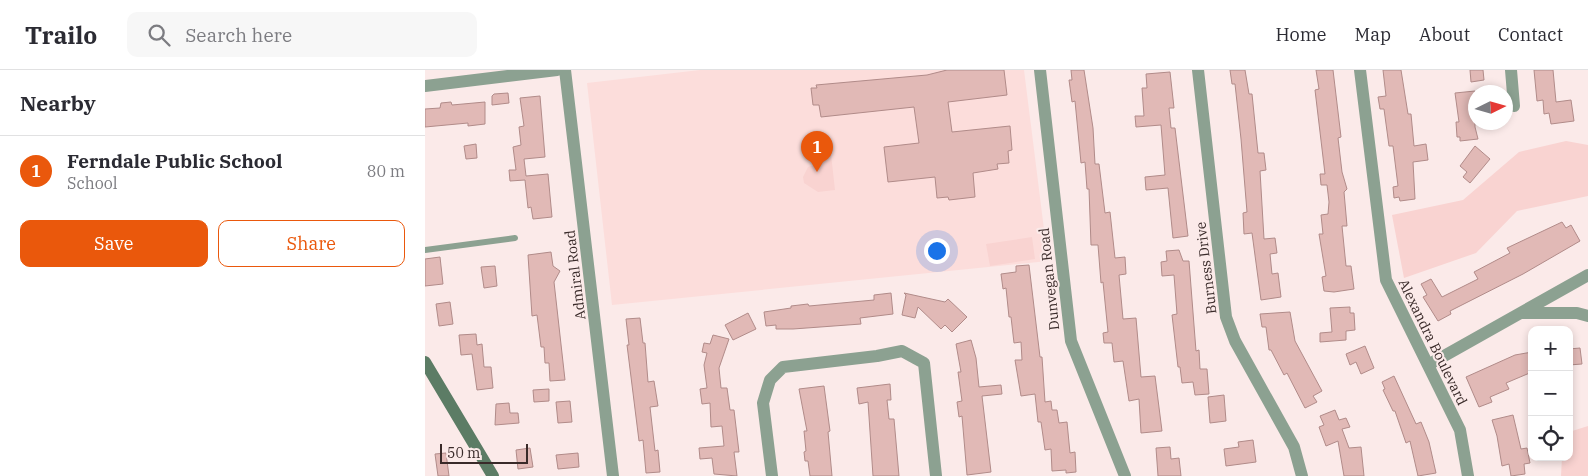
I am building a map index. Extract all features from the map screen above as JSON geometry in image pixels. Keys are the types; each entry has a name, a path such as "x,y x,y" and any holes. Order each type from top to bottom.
{"street":[{"path":"425,86 557,70"},
{"name":"Admiral Road","path":"565,70 613,476"},
{"name":"Dunvegan Road","path":"1040,70 1071,341 1125,476"},
{"name":"Burness Drive","path":"1198,70 1226,317 1235,341 1294,447 1302,476"},
{"name":"Alexandra Boulevard","path":"1360,70 1386,280 1460,430 1467,476"},
{"path":"1511,70 1514,106"},
{"path":"1428,365 1588,275"},
{"path":"1521,313 1577,313 1588,316"},
{"path":"772,476 763,403 770,380 783,367 877,356 902,351 924,363 936,476"},
{"path":"425,362 493,476"}],"lane":[{"path":"425,250 515,238"}],"shaded area":[{"path":"700,70 1024,70 1048,261 612,305 587,83"},
{"path":"829,136 835,190 818,192 804,183 803,177 808,167 815,165 813,139"},
{"path":"1566,141 1588,145 1588,196 1517,211 1476,253 1404,278 1392,215 1463,200 1519,152"},
{"path":"1032,237 1035,259 990,266 986,244"},
{"path":"1588,426 1588,476 1561,476 1562,461 1573,461 1573,431"}],"building":[{"path":"947,70 1004,70 1007,95 948,102 952,132 1010,126 1012,150 1008,151 1009,163 997,164 998,169 973,173 975,197 949,200 948,197 937,198 935,177 888,182 884,147 919,143 914,107 821,117 819,105 813,105 811,88 817,88 816,85 927,75"},
{"path":"1071,70 1084,70 1093,128 1095,164 1099,164 1105,213 1110,212 1115,258 1125,257 1126,274 1119,275 1123,319 1136,318 1141,377 1155,376 1162,431 1141,433 1139,399 1129,401 1123,361 1114,362 1112,343 1104,343 1103,333 1108,332 1103,282 1101,283 1098,245 1091,245 1089,189 1087,189 1085,162 1081,163 1075,101 1072,102 1069,80 1072,80"},
{"path":"1230,70 1245,70 1249,94 1252,94 1258,153 1264,153 1266,170 1260,171 1264,239 1275,238 1277,253 1270,254 1272,274 1278,273 1281,297 1261,300 1252,233 1244,234 1243,213 1247,212 1241,139 1235,84 1232,84"},
{"path":"1316,70 1333,70 1341,137 1338,138 1342,172 1347,189 1344,192 1347,226 1342,226 1346,266 1351,266 1354,289 1334,292 1324,291 1322,277 1326,276 1319,234 1323,234 1321,215 1328,214 1329,202 1327,185 1321,185 1320,174 1325,174 1315,90 1319,89"},
{"path":"1383,70 1401,70 1408,114 1411,114 1414,146 1426,144 1428,160 1413,162 1415,199 1400,201 1399,197 1394,198 1393,187 1398,186 1393,146 1389,146 1384,109 1380,109 1378,97 1386,96"},
{"path":"1470,70 1483,70 1484,80 1471,82"},
{"path":"1534,70 1553,70 1556,102 1571,100 1574,121 1551,124 1549,113 1544,114 1543,100 1537,101"},
{"path":"1170,72 1174,108 1169,108 1171,128 1175,128 1188,236 1173,238 1168,188 1146,190 1145,177 1165,175 1161,125 1136,127 1135,116 1144,116 1142,88 1147,88 1146,74"},
{"path":"1468,92 1468,130 1476,130 1478,139 1460,141 1460,137 1457,137 1456,122 1459,122 1455,93"},
{"path":"508,93 509,103 492,105 492,96 494,94"},
{"path":"540,96 545,157 524,159 526,176 548,174 552,217 533,219 531,207 528,208 525,180 510,181 509,170 516,170 513,147 521,145 519,127 524,126 520,98"},
{"path":"451,102 452,105 485,102 485,124 468,126 468,123 425,127 425,109 440,108 441,103"},
{"path":"476,144 477,158 466,159 464,146"},
{"path":"1475,146 1490,159 1470,183 1463,177 1467,172 1460,166"},
{"path":"1562,222 1566,228 1571,225 1580,241 1523,274 1450,311 1451,314 1438,321 1423,297 1427,295 1421,284 1431,279 1442,297 1478,279 1474,272 1510,253 1507,248"},
{"path":"1179,250 1183,261 1189,261 1196,351 1199,350 1200,369 1207,369 1209,394 1195,395 1193,382 1182,383 1180,367 1178,367 1172,315 1177,314 1174,275 1162,276 1161,262 1167,261 1166,251"},
{"path":"551,252 553,266 560,271 554,282 565,380 550,381 549,363 545,363 544,347 541,347 537,315 532,316 528,255"},
{"path":"440,257 443,284 425,286 425,259"},
{"path":"1029,265 1040,357 1042,357 1045,402 1051,401 1052,410 1057,410 1059,423 1067,422 1070,453 1075,452 1076,472 1066,473 1066,470 1052,471 1051,449 1045,450 1041,422 1038,422 1035,394 1021,396 1015,360 1022,360 1021,342 1014,343 1006,288 1003,289 1001,274 1016,272 1016,266"},
{"path":"495,266 497,286 484,288 481,267"},
{"path":"891,293 893,314 860,318 861,324 793,329 776,329 776,325 766,326 764,312 808,304 809,306 874,300 874,295"},
{"path":"904,293 945,302 948,299 967,317 952,332 945,325 941,329 918,307 915,318 902,315 906,295"},
{"path":"450,302 453,324 439,326 436,304"},
{"path":"1350,307 1350,313 1354,313 1355,330 1346,331 1346,340 1320,342 1320,333 1332,332 1330,308"},
{"path":"1290,312 1295,341 1322,391 1313,396 1317,402 1305,408 1287,373 1284,375 1271,350 1269,350 1266,327 1262,327 1260,314"},
{"path":"748,313 756,329 733,340 725,325"},
{"path":"640,318 643,343 645,343 648,382 654,381 658,406 650,407 655,451 658,450 660,472 646,473 643,440 639,441 627,345 629,345 626,319"},
{"path":"476,334 477,345 482,344 484,367 491,367 493,388 477,390 472,354 461,355 459,335"},
{"path":"713,335 729,339 719,368 721,388 727,388 730,410 734,410 739,452 734,452 737,476 714,474 712,458 700,459 699,448 724,446 722,426 711,427 710,403 702,404 700,389 707,388 704,365 707,353 702,352 704,343 710,344"},
{"path":"971,340 976,358 979,387 1001,385 1002,394 982,396 991,472 967,475 962,416 959,417 957,402 962,401 958,372 961,372 956,344"},
{"path":"1365,346 1374,368 1361,374 1356,362 1350,365 1346,354"},
{"path":"1580,348 1582,364 1573,365 1573,349"},
{"path":"1528,353 1528,374 1506,383 1509,389 1490,397 1492,402 1479,407 1466,377 1515,355"},
{"path":"1394,376 1416,424 1421,422 1429,442 1436,473 1418,476 1410,441 1406,443 1395,411 1393,411 1383,390 1385,389 1382,382"},
{"path":"890,384 891,400 887,400 889,419 894,419 899,476 873,476 868,402 859,404 857,388"},
{"path":"824,386 830,431 828,432 832,476 810,476 808,461 805,461 804,431 807,431 799,389"},
{"path":"549,389 549,401 534,402 533,390"},
{"path":"1224,395 1226,421 1210,423 1208,397"},
{"path":"570,401 572,422 558,423 556,402"},
{"path":"509,403 510,413 518,413 519,423 495,425 496,404"},
{"path":"1335,410 1339,420 1346,418 1350,427 1342,429 1349,448 1361,447 1364,476 1344,476 1338,441 1326,446 1319,427 1324,425 1320,416"},
{"path":"1513,415 1521,449 1527,448 1528,461 1530,463 1524,464 1525,474 1511,476 1509,464 1502,466 1492,420"},
{"path":"1253,440 1256,462 1226,466 1224,449 1239,447 1238,442"},
{"path":"1170,447 1171,459 1179,458 1181,476 1158,476 1156,448"},
{"path":"530,448 533,467 518,469 516,450"},
{"path":"446,453 449,476 438,476 435,454"},
{"path":"578,453 579,467 558,469 556,455"}],"place":[{"name":"Ferndale Public School","path":"817,172"}]}
